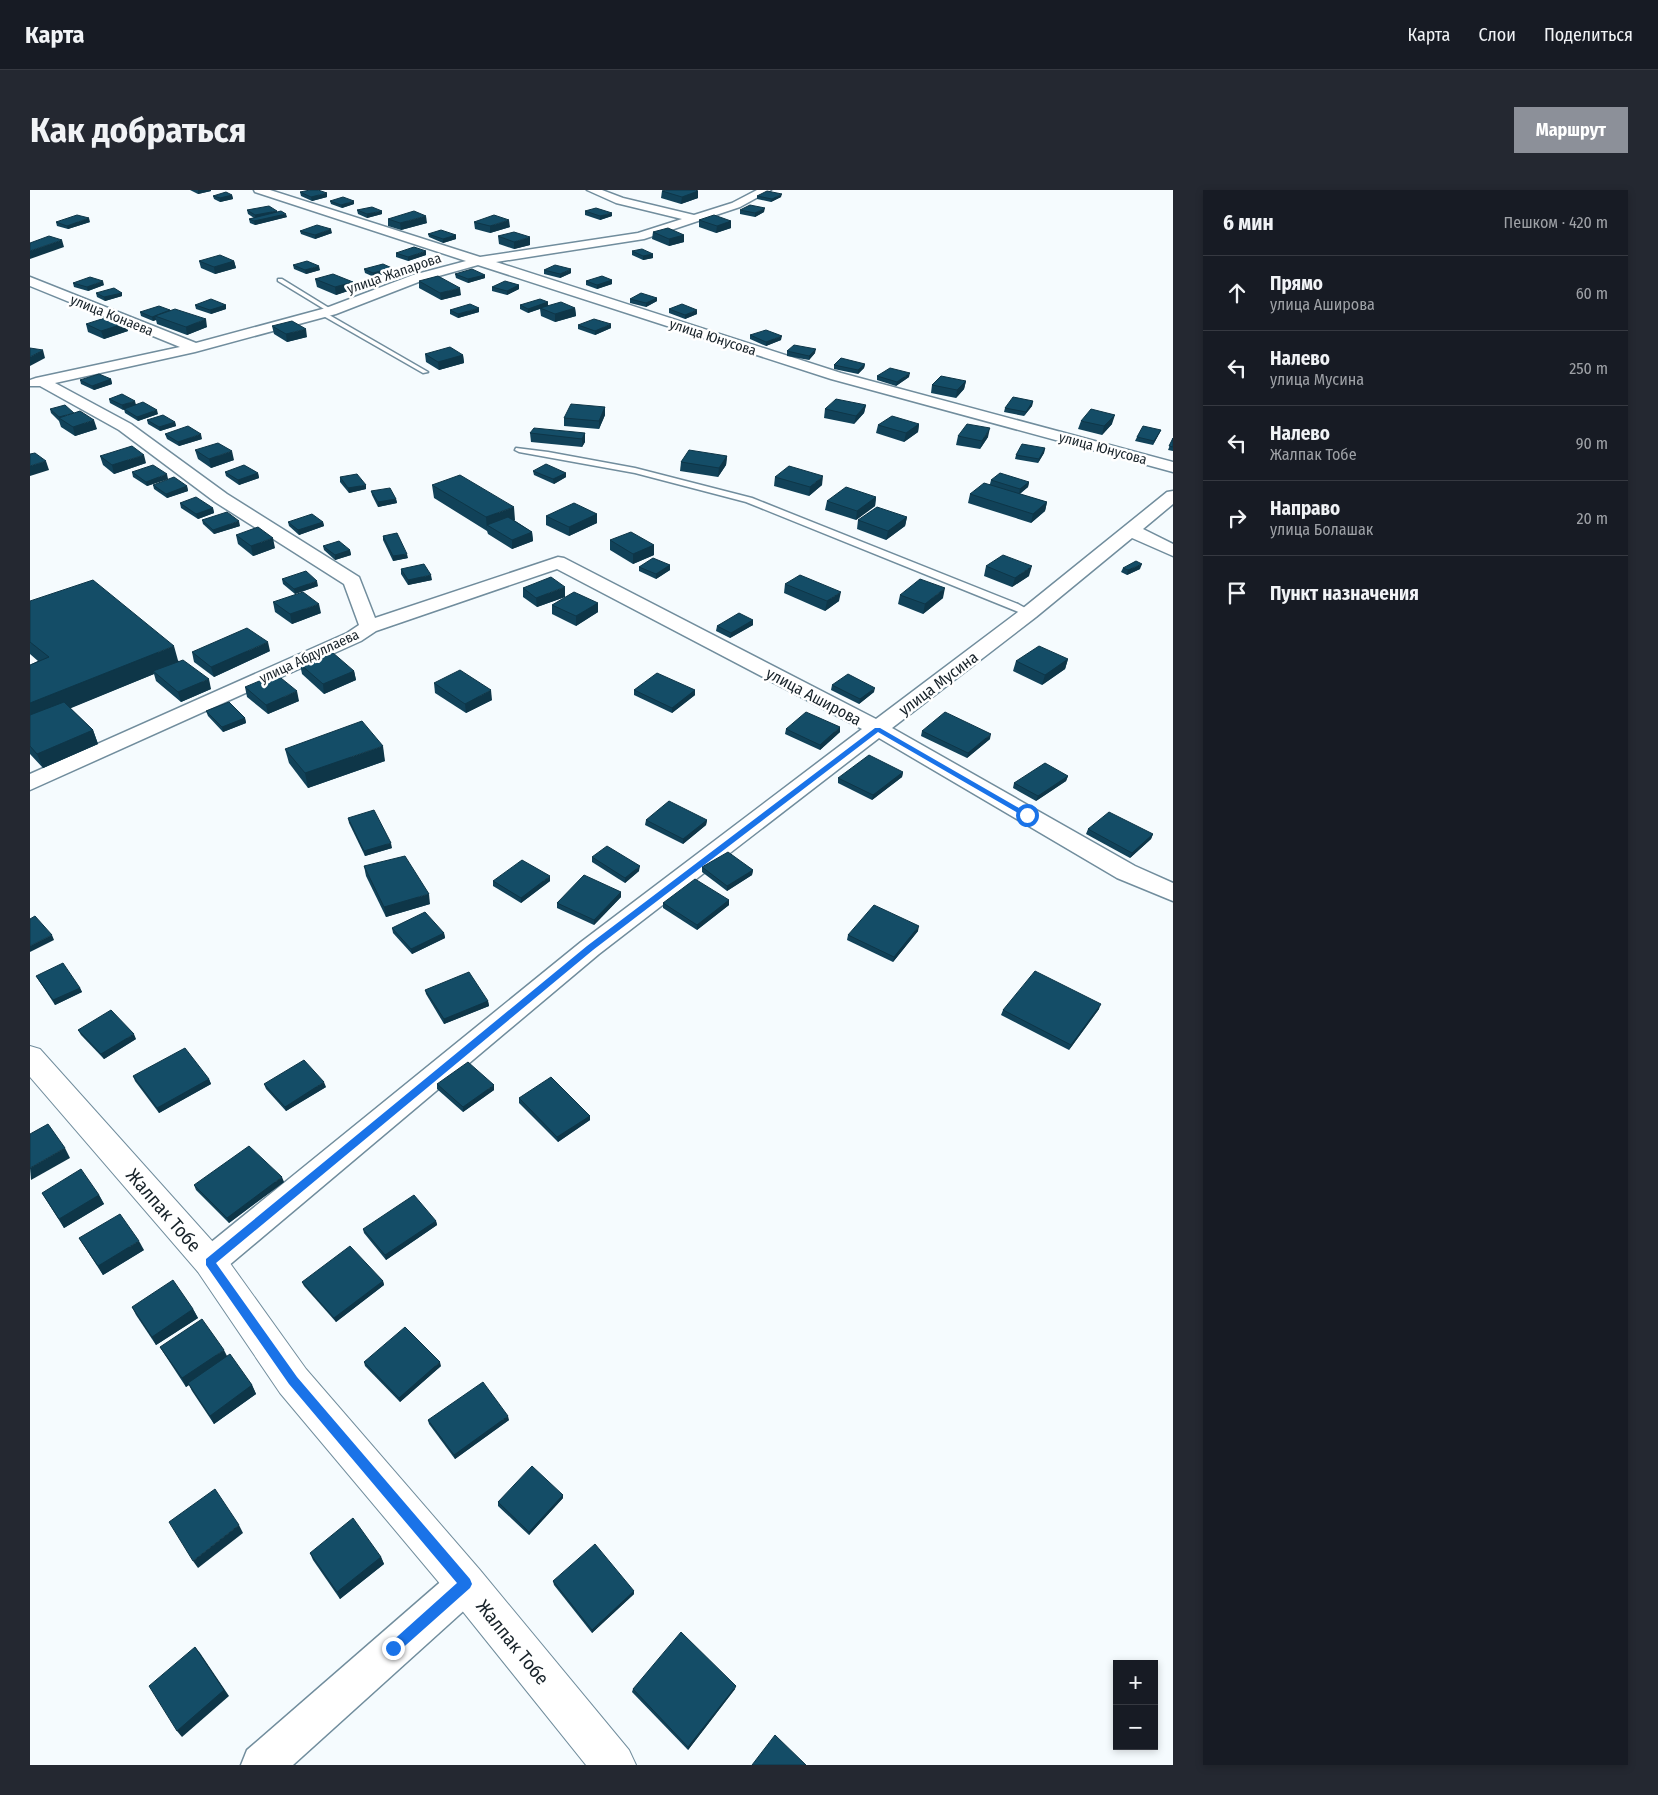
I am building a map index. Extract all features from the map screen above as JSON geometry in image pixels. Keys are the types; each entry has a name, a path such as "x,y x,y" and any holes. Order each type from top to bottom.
{"main road":[{"name":"Жалпак Тобе","path":"30,1056 210,1262 293,1381 466,1584 614,1765"}],"street":[{"name":"улица Юнусова","path":"259,190 836,376 1173,467"},
{"path":"592,190 620,201 698,219"},
{"name":"улица Жапарова","path":"35,382 195,348 326,312 417,278 478,261 577,248 640,236 698,219 736,205 766,190"},
{"name":"улица Конаева","path":"30,281 195,348"},
{"name":"улица Абдуллаева","path":"30,783 354,637 369,627 352,581 221,498 126,427 35,382"},
{"name":"улица Мусина","path":"210,1262 590,948 1029,613 1173,496"},
{"path":"1132,531 1173,551"},
{"name":"улица Аширова","path":"369,627 558,562 878,729 1126,872 1173,893"},
{"path":"262,1765 466,1584"}],"lane":[{"path":"280,280 326,312 425,372"},
{"path":"519,450 587,459 707,487 749,500 1006,602 1029,613"}],"building":[{"path":"310,190 327,193 311,197 300,192"},
{"path":"662,191 698,191 682,197"},
{"path":"767,191 782,194 772,199 757,196"},
{"path":"226,192 232,195 220,198 213,196"},
{"path":"343,197 354,201 341,205 330,201"},
{"path":"750,205 765,208 755,213 740,210"},
{"path":"269,206 277,211 255,215 247,210"},
{"path":"372,207 382,211 367,214 357,210"},
{"path":"596,208 612,213 600,216 585,211"},
{"path":"281,211 286,214 254,221 249,219"},
{"path":"414,211 426,216 400,223 388,219"},
{"path":"77,215 89,218 67,226 56,222"},
{"path":"494,215 509,220 490,226 474,222"},
{"path":"714,215 731,221 717,226 699,220"},
{"path":"317,225 331,229 315,235 300,231"},
{"path":"668,228 684,235 669,239 653,232"},
{"path":"441,230 456,235 443,239 428,234"},
{"path":"514,232 530,237 514,242 498,236"},
{"path":"49,236 62,240 30,251 30,243"},
{"path":"414,247 426,251 408,257 396,253"},
{"path":"642,249 653,254 643,256 632,251"},
{"path":"220,255 234,261 214,267 199,261"},
{"path":"307,261 319,266 305,270 293,265"},
{"path":"383,264 392,268 373,273 364,269"},
{"path":"555,265 571,269 560,274 544,270"},
{"path":"472,269 485,275 468,279 455,274"},
{"path":"333,274 353,282 335,287 315,279"},
{"path":"438,276 460,288 440,293 419,281"},
{"path":"602,276 612,280 597,285 586,281"},
{"path":"90,277 103,281 87,287 73,283"},
{"path":"505,281 519,285 507,291 492,287"},
{"path":"114,288 122,293 104,297 96,293"},
{"path":"641,293 657,298 646,303 630,299"},
{"path":"211,299 226,305 210,310 195,305"},
{"path":"540,299 548,302 528,309 520,305"},
{"path":"561,302 575,308 555,314 540,308"},
{"path":"470,304 479,308 458,314 450,310"},
{"path":"682,304 697,310 685,315 669,309"},
{"path":"159,306 170,310 152,317 140,312"},
{"path":"175,309 206,319 186,327 155,316"},
{"path":"111,316 126,323 101,331 86,324"},
{"path":"594,319 611,324 595,331 578,325"},
{"path":"292,321 306,329 286,334 272,326"},
{"path":"766,330 782,336 766,342 750,335"},
{"path":"794,345 816,349 809,356 787,351"},
{"path":"450,347 463,355 438,362 425,354"},
{"path":"30,348 43,350 30,357"},
{"path":"841,358 865,364 858,370 834,365"},
{"path":"890,368 910,373 897,382 877,376"},
{"path":"99,374 111,379 92,386 80,380"},
{"path":"941,376 966,381 957,390 932,385"},
{"path":"122,394 135,401 122,405 109,399"},
{"path":"1013,397 1033,401 1026,412 1005,408"},
{"path":"836,399 866,405 856,416 825,409"},
{"path":"143,402 157,410 137,417 124,409"},
{"path":"571,404 605,407 599,421 564,418"},
{"path":"65,405 74,413 59,417 50,409"},
{"path":"1091,409 1115,415 1104,426 1081,421"},
{"path":"80,411 94,420 73,427 59,418"},
{"path":"163,415 175,422 159,427 147,420"},
{"path":"892,416 919,424 906,433 878,425"},
{"path":"967,424 990,428 982,441 958,436"},
{"path":"188,426 201,434 178,442 165,434"},
{"path":"1143,426 1161,430 1154,441 1137,437"},
{"path":"534,428 585,433 582,439 530,433"},
{"path":"1173,438 1173,447 1169,446"},
{"path":"218,443 232,451 209,459 195,450"},
{"path":"1022,444 1045,448 1039,459 1016,455"},
{"path":"132,446 144,455 112,465 100,456"},
{"path":"689,450 727,456 719,468 681,462"},
{"path":"35,453 46,461 30,466 30,454"},
{"path":"546,464 566,473 553,479 533,471"},
{"path":"153,465 167,474 146,482 132,472"},
{"path":"244,465 258,473 238,480 225,472"},
{"path":"789,466 823,476 810,487 775,477"},
{"path":"1000,473 1029,482 1020,489 991,480"},
{"path":"357,474 366,485 348,488 340,477"},
{"path":"460,475 514,507 486,517 432,485"},
{"path":"174,477 187,486 166,494 153,485"},
{"path":"984,483 1047,502 1033,514 970,494"},
{"path":"846,487 876,497 857,511 827,501"},
{"path":"390,488 396,499 378,502 371,491"},
{"path":"196,497 213,508 196,514 180,503"},
{"path":"574,503 597,514 569,527 546,516"},
{"path":"877,507 907,517 888,531 858,520"},
{"path":"227,512 239,521 213,530 202,520"},
{"path":"312,514 323,522 298,530 288,522"},
{"path":"508,517 532,532 512,540 487,525"},
{"path":"258,527 273,538 251,546 236,535"},
{"path":"631,532 654,545 633,554 610,540"},
{"path":"397,533 407,554 393,556 383,536"},
{"path":"339,541 350,550 335,555 323,546"},
{"path":"1003,555 1032,566 1015,578 986,566"},
{"path":"653,558 670,565 656,574 639,567"},
{"path":"1136,561 1142,564 1128,570 1123,568"},
{"path":"424,564 431,575 408,580 401,569"},
{"path":"306,571 317,581 294,589 282,579"},
{"path":"800,575 841,592 827,601 785,584"},
{"path":"551,577 565,587 536,598 523,588"},
{"path":"920,579 945,588 925,604 900,595"},
{"path":"93,580 174,646 30,703 30,665 49,657 30,642 30,601"},
{"path":"303,592 319,604 290,614 273,602"},
{"path":"574,592 598,603 576,616 552,605"},
{"path":"739,613 753,620 731,633 717,626"},
{"path":"247,628 268,642 211,667 192,652"},
{"path":"1039,646 1068,659 1045,675 1016,661"},
{"path":"332,652 354,671 323,684 300,664"},
{"path":"183,660 209,679 178,692 153,671"},
{"path":"460,670 491,690 465,704 434,683"},
{"path":"657,673 695,690 672,708 634,690"},
{"path":"276,674 297,691 266,705 245,687"},
{"path":"848,674 875,688 860,699 832,685"},
{"path":"64,702 93,730 37,754 30,746 30,715"},
{"path":"229,702 245,718 222,727 206,711"},
{"path":"806,712 840,727 820,745 786,729"},
{"path":"945,712 991,734 968,753 922,731"},
{"path":"362,721 383,746 305,773 285,749"},
{"path":"869,755 903,772 873,795 838,778"},
{"path":"1045,763 1068,776 1038,796 1014,783"},
{"path":"669,801 707,820 683,839 646,820"},
{"path":"374,810 391,843 364,851 348,818"},
{"path":"1109,812 1153,834 1132,853 1088,829"},
{"path":"607,846 640,866 625,878 592,857"},
{"path":"728,852 753,870 727,886 702,867"},
{"path":"405,856 429,894 384,907 364,866"},
{"path":"522,860 550,876 521,898 493,881"},
{"path":"584,875 621,892 594,920 557,903"},
{"path":"695,879 729,900 697,925 663,903"},
{"path":"874,905 919,926 894,957 848,935"},
{"path":"425,912 444,933 411,949 392,928"},
{"path":"35,916 52,935 30,946 30,919"},
{"path":"63,963 80,988 53,1000 36,976"},
{"path":"1035,971 1101,1004 1071,1045 1003,1010"},
{"path":"469,972 488,1001 444,1019 425,990"},
{"path":"111,1010 134,1034 101,1054 78,1030"},
{"path":"185,1048 209,1079 157,1108 133,1076"},
{"path":"304,1060 324,1082 285,1107 264,1084"},
{"path":"468,1062 494,1085 463,1107 437,1084"},
{"path":"551,1077 590,1116 557,1137 519,1098"},
{"path":"48,1124 65,1148 30,1168 30,1134"},
{"path":"249,1146 282,1177 227,1218 194,1185"},
{"path":"81,1169 99,1195 59,1219 42,1193"},
{"path":"414,1195 436,1221 385,1255 363,1229"},
{"path":"120,1214 139,1241 98,1266 79,1238"},
{"path":"350,1246 383,1281 334,1318 302,1282"},
{"path":"173,1280 193,1309 152,1337 132,1307"},
{"path":"202,1319 224,1350 182,1378 160,1347"},
{"path":"405,1327 440,1362 399,1398 364,1362"},
{"path":"230,1354 252,1385 210,1416 188,1383"},
{"path":"483,1382 508,1416 454,1455 428,1420"},
{"path":"532,1466 563,1495 529,1532 498,1502"},
{"path":"215,1489 239,1525 193,1561 169,1522"},
{"path":"353,1518 381,1557 337,1592 310,1553"},
{"path":"595,1544 634,1591 592,1630 553,1581"},
{"path":"681,1632 736,1686 688,1747 633,1689"},
{"path":"195,1647 224,1690 177,1731 149,1686"},
{"path":"775,1735 806,1765 752,1765"}],"route":[{"path":"393,1648 466,1584 293,1381 210,1262 435,1074 590,948 878,729 1027,815"}]}
